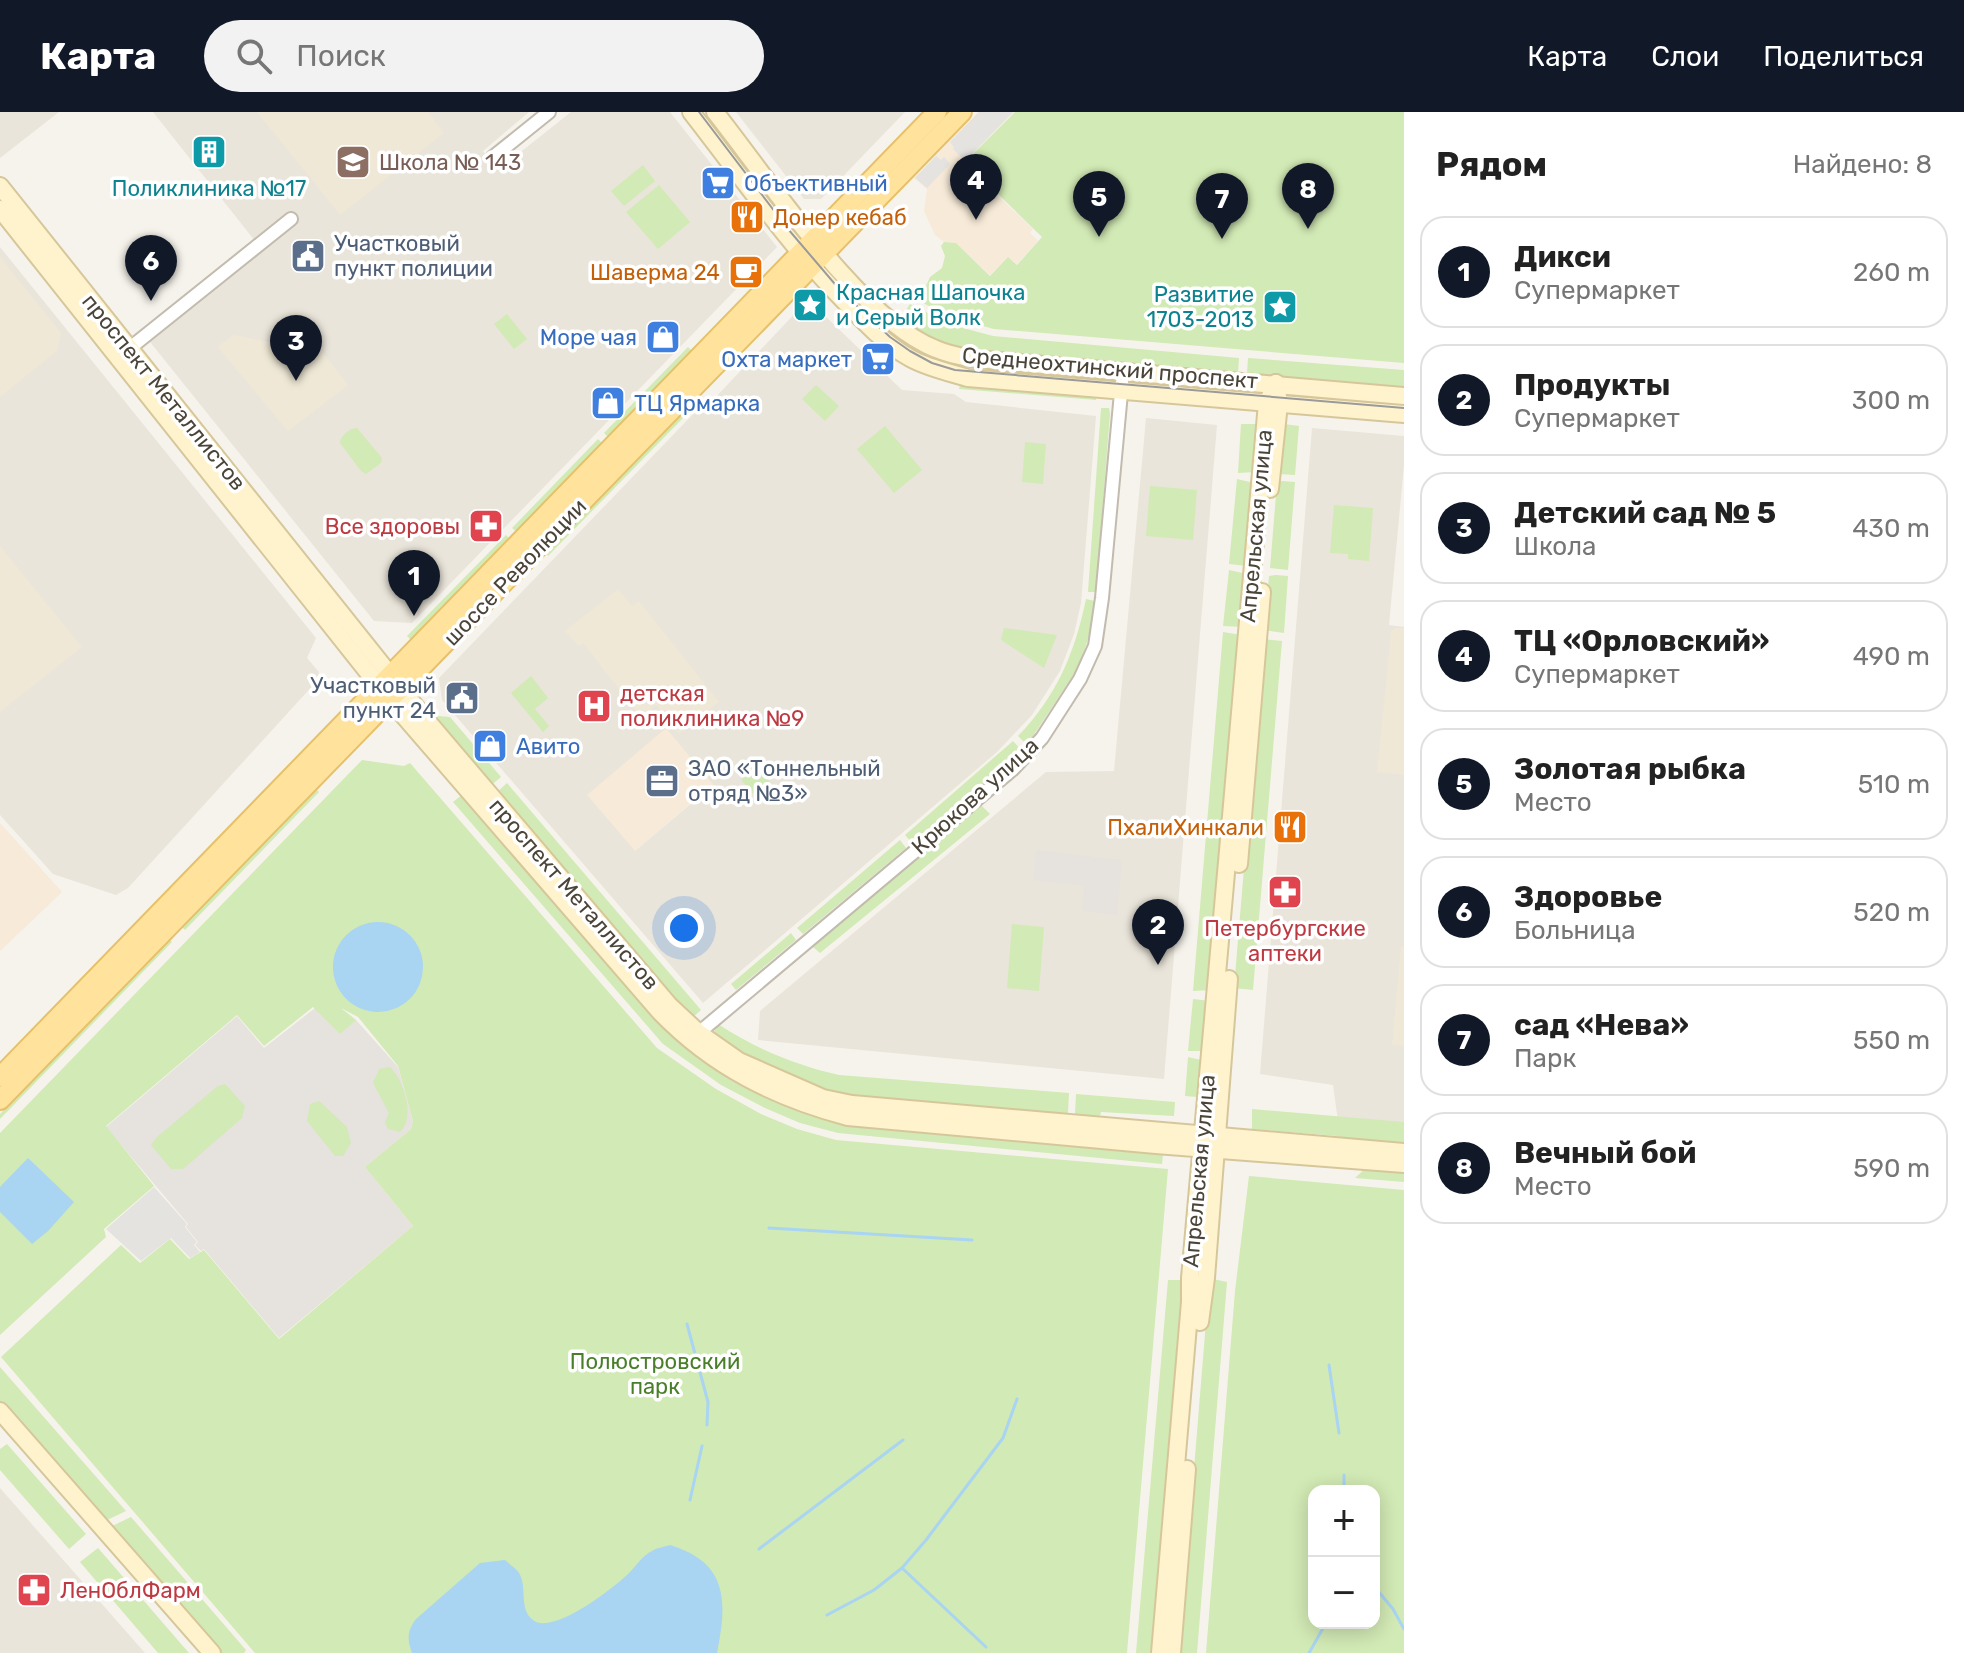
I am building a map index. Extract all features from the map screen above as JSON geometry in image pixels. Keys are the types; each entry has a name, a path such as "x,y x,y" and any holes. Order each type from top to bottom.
{"main road":[{"name":"шоссе Революции","path":"821,246 937,112"},
{"name":"шоссе Революции","path":"0,1100 391,689 806,261 962,112"},
{"name":"шоссе Революции","path":"0,1077 391,689"}],"street":[{"path":"493,157 549,112"},
{"name":"Среднеохтинский проспект","path":"691,112 806,261 885,341 928,367 968,378 1404,414"},
{"name":"Среднеохтинский проспект","path":"715,112 853,284 895,325 936,350 970,358 1404,396"},
{"name":"проспект Металлистов","path":"0,186 123,353"},
{"name":"проспект Металлистов","path":"0,209 123,353 391,689 660,1012 694,1037 765,1075 823,1098 852,1104 1404,1164"},
{"path":"123,353 291,219"},
{"name":"Крюкова улица","path":"694,1037 1013,769 1042,738 1080,679 1095,646 1104,584 1123,371"},
{"name":"Апрельская улица","path":"1172,1653 1209,1142 1276,383"},
{"name":"проспект Металлистов","path":"1209,1142 1404,1152"},
{"name":"Апрельская улица","path":"1160,1653 1190,1302 1209,1142"},
{"path":"0,1411 212,1653"},
{"path":"0,1427 198,1653"}],"shaded area":[{"path":"0,112 59,112 0,158"},
{"path":"153,112 529,112 483,151 498,170 571,112 670,112 777,247 412,623 374,621 142,332 255,241"},
{"name":"Школа № 143","path":"257,112 428,112 444,133 340,215"},
{"path":"736,112 905,112 821,199 804,199"},
{"path":"978,112 1014,112 964,163 1033,229 1030,233 1038,241 1017,264 1008,257 990,275 956,243 944,242 935,235 924,211 927,189 914,178"},
{"path":"979,112 1013,112 965,161 950,142"},
{"path":"936,156 941,160 944,157 950,164 927,188 915,178"},
{"path":"0,247 316,638 307,658 319,672 316,682 128,888 116,895 53,874 0,815"},
{"path":"0,257 61,333 57,351 0,397"},
{"path":"800,308 822,313 902,390 954,394 966,402 1096,416 1081,603 1074,634 1060,671 1032,715 997,752 703,1003 442,700 439,678 698,409 713,400","holes":["665,728 713,785 635,851"]},
{"path":"233,335 323,353 348,385 288,431 218,347"},
{"path":"1146,418 1217,425 1164,1079 758,1040 760,1011 1046,772 1114,771"},
{"path":"1312,428 1404,436 1389,625 1404,627 1404,1126 1338,1121 1333,1085 1260,1074"},
{"path":"0,546 82,647 0,712"},
{"path":"618,589 632,606 639,601 719,702 679,734 656,705 641,717 583,643 578,646 565,631"},
{"path":"1404,628 1404,775 1377,772 1391,631"},
{"path":"666,728 713,784 635,851 587,795"},
{"path":"0,823 62,892 0,951"},
{"path":"1036,850 1122,860 1117,915 1083,911 1084,886 1033,880"},
{"path":"1404,946 1404,1046 1392,1045 1401,947"},
{"path":"324,1001 356,1020 398,1067 413,1121 411,1129 365,1167 413,1226 279,1338 204,1249 201,1251 195,1245 198,1242 186,1227 188,1224 106,1127 237,1016 264,1048"},
{"path":"154,1187 187,1224 185,1227 197,1242 194,1245 200,1252 190,1258 171,1238 141,1261 106,1229"},
{"path":"0,1488 145,1653 0,1653"}],"green space":[{"path":"1015,112 1404,112 1404,363 994,329 953,318 919,301 930,277 942,268 945,256 941,246 944,242 956,243 990,276 1008,257 1017,265 1042,237 965,162"},
{"path":"643,165 655,181 624,206 611,191"},
{"path":"659,185 690,222 658,249 626,212"},
{"path":"910,304 952,325 993,336 1239,358 1238,373 957,348 924,335 900,320"},
{"path":"507,314 527,339 514,349 494,324"},
{"path":"688,347 694,353 610,439 604,433"},
{"path":"1248,358 1404,370 1404,388 1247,374"},
{"path":"960,384 1096,395 1096,400 959,389"},
{"path":"816,385 839,406 825,421 802,399"},
{"path":"1101,408 1109,408 1110,414 1096,592 1088,592"},
{"path":"681,414 684,417 548,556 545,553"},
{"path":"1241,424 1256,424 1255,472 1238,473"},
{"path":"1284,424 1299,426 1295,475 1278,474"},
{"path":"885,426 922,470 894,493 857,449"},
{"path":"357,428 382,458 381,463 366,474 340,443 346,433"},
{"path":"598,439 604,445 518,533 512,528"},
{"path":"1025,442 1046,444 1043,484 1022,482"},
{"path":"1237,479 1254,483 1247,566 1229,564"},
{"path":"1295,482 1288,570 1270,568 1277,483"},
{"path":"1150,486 1197,490 1193,540 1146,536"},
{"path":"1334,505 1373,508 1369,561 1348,559 1348,554 1330,553"},
{"path":"506,535 511,540 412,641 407,636"},
{"path":"1229,570 1247,574 1242,627 1223,626"},
{"path":"1269,576 1288,576 1284,633 1264,630"},
{"path":"1086,599 1095,601 1080,665 1027,745 1018,736 1043,706 1062,673 1076,638"},
{"path":"1004,628 1057,635 1044,668 1001,640"},
{"path":"1223,632 1241,635 1212,990 1193,991"},
{"path":"1263,639 1282,641 1253,990 1234,988"},
{"path":"531,676 548,698 535,709 549,726 543,732 511,693"},
{"path":"438,716 450,717 501,777 489,787 435,719"},
{"path":"1013,741 1022,751 912,843 905,835"},
{"name":"Полюстровский парк","path":"362,760 404,766 410,763 657,1048 716,1089 761,1114 836,1140 1168,1169 1127,1653 255,1653 1,1357 121,1245 140,1263 170,1239 189,1259 204,1250 279,1339 413,1226 365,1167 411,1129 413,1121 398,1066 358,1017 341,1008 356,1020 340,1034 313,1007 264,1046 237,1015 106,1126 154,1186 104,1229 106,1237 0,1335 0,1133"},
{"path":"757,766 773,786 758,799 741,780"},
{"path":"507,783 701,1010 691,1019 495,794"},
{"path":"316,789 319,792 185,930 182,927"},
{"path":"463,794 686,1046 730,1080 803,1113 847,1123 1046,1140 1052,1145 1163,1155 1162,1164 838,1133 800,1123 721,1085 663,1044 453,802"},
{"path":"981,805 990,814 820,953 812,946"},
{"path":"900,840 906,848 803,934 797,928"},
{"path":"1012,924 1044,927 1039,991 1007,988"},
{"path":"791,933 796,940 736,990 731,984"},
{"path":"170,940 172,942 0,1119 0,1114"},
{"path":"1193,999 1211,1001 1205,1016 1201,1051 1188,1051"},
{"path":"718,1024 761,1048 823,1071 839,1075 1069,1093 1068,1113 1046,1116 936,1110 853,1099 798,1082 739,1052 713,1034"},
{"path":"1188,1057 1201,1060 1197,1097 1185,1096"},
{"path":"390,1067 404,1090 408,1109 405,1126 400,1132 388,1129 385,1122 389,1113 373,1083 379,1069"},
{"path":"225,1084 245,1106 242,1118 183,1169 171,1169 151,1145 218,1086"},
{"path":"1076,1094 1175,1102 1174,1116 1101,1112 1100,1116 1075,1114"},
{"path":"319,1101 347,1127 351,1143 343,1156 335,1156 307,1121 310,1104"},
{"path":"1252,1109 1404,1122 1404,1147 1346,1142 1338,1136 1252,1129"},
{"path":"1366,1168 1404,1170 1404,1182 1355,1178"},
{"path":"1249,1176 1404,1190 1404,1653 1206,1653 1235,1291"},
{"path":"1213,1279 1227,1282 1197,1653 1179,1653 1208,1297"},
{"path":"1168,1280 1183,1280 1184,1304 1155,1653 1136,1653"},
{"path":"0,1367 126,1511 105,1521 0,1401"},
{"path":"7,1444 86,1534 69,1549 0,1470 0,1449"},
{"path":"131,1517 246,1650 244,1653 220,1653 110,1527"},
{"path":"98,1548 189,1653 158,1653 80,1562"}],"water":[{"path":"378,922 395,925 410,935 420,950 423,967 420,984 410,999 395,1009 378,1012 361,1009 346,999 336,984 333,967 336,950 346,935 361,925"},
{"path":"28,1158 74,1202 32,1244 0,1212 0,1187"},
{"path":"670,1545 704,1562 719,1587 722,1617 717,1653 412,1653 409,1635 416,1619 480,1563 505,1560 522,1579 528,1615 542,1623 554,1622 597,1599 649,1553"}],"waterway":[{"path":"769,1228 972,1240"},
{"path":"687,1324 708,1402 707,1425"},
{"path":"1329,1365 1339,1433"},
{"path":"827,1615 874,1590 902,1568 1003,1438 1017,1399"},
{"path":"759,1549 903,1440"},
{"path":"690,1500 702,1446"},
{"path":"1344,1475 1344,1485"},
{"path":"902,1568 986,1647"},
{"path":"1380,1593 1404,1629"},
{"path":"1309,1653 1323,1629"}],"tram line":[{"path":"699,112 788,229 840,290 890,337 932,363 955,370 1404,408"}],"place":[{"name":"Поликлиника №17","path":"209,152"},
{"name":"Школа № 143","path":"353,162"},
{"name":"Объективный","path":"718,183"},
{"name":"Донер кебаб","path":"747,217"},
{"name":"ТЦ «Орловский»","path":"976,220"},
{"name":"Вечный бой","path":"1308,229"},
{"name":"Золотая рыбка","path":"1099,237"},
{"name":"сад «Нева»","path":"1222,239"},
{"name":"Участковый пункт полиции","path":"308,256"},
{"name":"Шаверма 24","path":"746,272"},
{"name":"Здоровье","path":"151,301"},
{"name":"Красная Шапочка и Серый Волк","path":"810,305"},
{"name":"Развитие 1703-2013","path":"1280,307"},
{"name":"Море чая","path":"663,337"},
{"name":"Охта маркет","path":"878,359"},
{"name":"Детский сад № 5","path":"296,381"},
{"name":"ТЦ Ярмарка","path":"608,403"},
{"name":"Все здоровы","path":"486,526"},
{"name":"Дикси","path":"414,616"},
{"name":"Участковый пункт 24","path":"462,698"},
{"name":"детская поликлиника №9","path":"594,706"},
{"name":"Авито","path":"490,746"},
{"name":"ЗАО «Тоннельный отряд №3»","path":"662,781"},
{"name":"ПхалиХинкали","path":"1290,827"},
{"name":"Петербургские аптеки","path":"1285,892"},
{"name":"Продукты","path":"1158,965"},
{"name":"ЛенОблФарм","path":"34,1590"}]}
